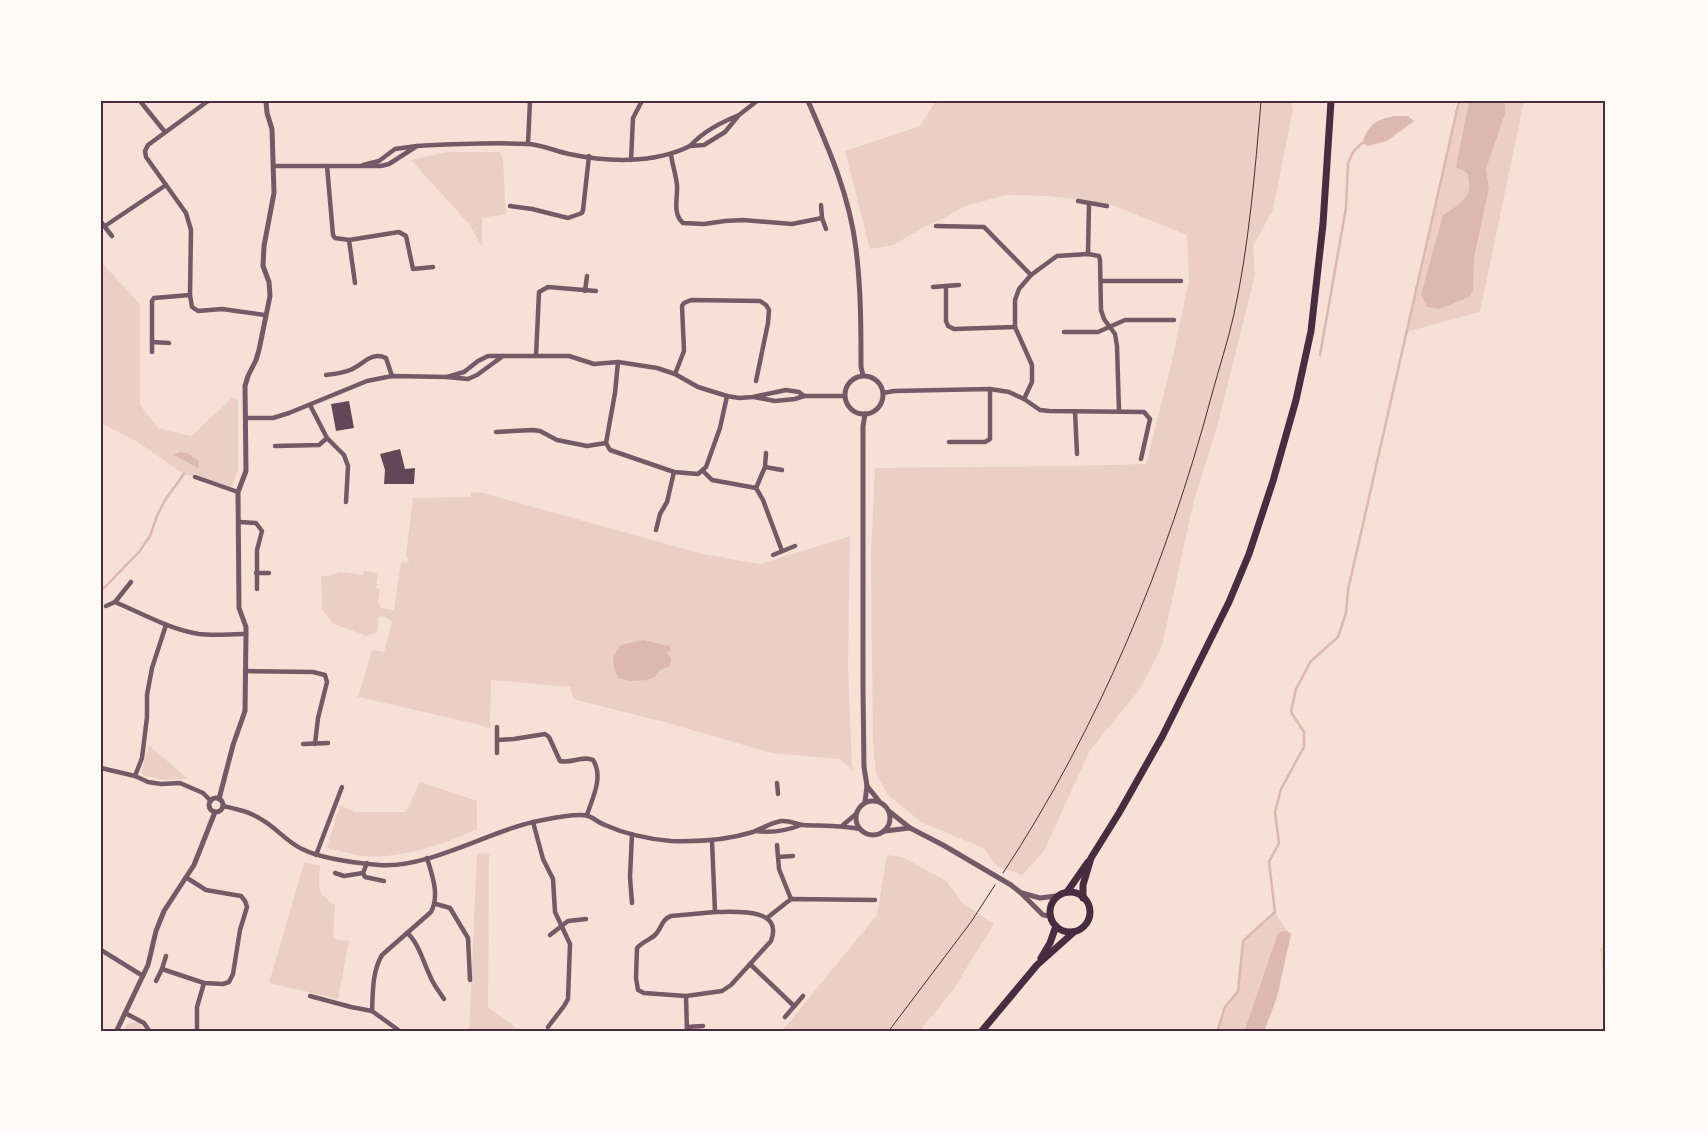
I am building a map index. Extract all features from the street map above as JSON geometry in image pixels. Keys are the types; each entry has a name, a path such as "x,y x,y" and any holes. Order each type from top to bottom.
{"highway":[{"path":"1067,892 1119,814 1162,737 1229,602 1249,554 1273,481 1296,400 1310,331 1323,224 1331,101"},
{"path":"1083,898 1083,885 1091,858"},
{"path":"981,1032 1037,965 1074,932 1084,926 1088,920 1089,907 1083,898 1074,893 1067,892 1056,896 1050,906 1050,916 1056,926 1065,931 1074,932"},
{"path":"1037,965 1050,942 1056,926"}],"street":[{"path":"140,101 165,132"},
{"path":"208,101 148,145 145,151 146,157 186,213 191,230 190,295 192,308 198,310 222,308 265,315"},
{"path":"219,799 233,745 245,711 246,627 239,608 238,492 246,471 246,386 248,376 259,350 270,296 269,282 263,266 264,246 274,193 272,129 267,113 266,101"},
{"path":"528,144 530,101"},
{"path":"631,160 633,118 642,101"},
{"path":"363,165 380,161 395,149 464,144 528,144 548,147 568,154 631,160 656,158 690,146 704,144 725,132 739,115 757,101"},
{"path":"808,101 838,174 856,248 861,306 861,368 863,375"},
{"path":"690,146 700,135 720,123 739,115"},
{"path":"273,166 380,166 389,164 417,146"},
{"path":"671,154 677,184 676,210 683,223 704,224 742,220 792,224 822,218"},
{"path":"510,206 532,209 568,218 582,214 584,210 589,156"},
{"path":"327,166 333,235 335,238 349,240 399,232 403,233 406,236 413,269 433,267"},
{"path":"105,226 166,185"},
{"path":"1078,202 1107,206"},
{"path":"1088,204 1088,254"},
{"path":"821,205 822,218 826,229"},
{"path":"101,222 112,236"},
{"path":"936,226 984,227 1031,275"},
{"path":"349,240 356,283"},
{"path":"1024,399 1032,382 1032,365 1015,327 1015,300 1019,289 1031,275 1057,256 1088,254 1099,256 1102,281 1102,310 1104,319 1115,334 1120,411"},
{"path":"585,291 587,276"},
{"path":"1102,281 1181,281"},
{"path":"933,286 959,285"},
{"path":"946,286 946,321 948,326 954,329 1015,327"},
{"path":"536,356 539,292 548,287 596,291"},
{"path":"152,352 152,301 154,298 190,295"},
{"path":"675,374 684,351 682,306 684,303 691,300 760,301 769,310 756,381"},
{"path":"1064,332 1098,332 1125,320 1174,320"},
{"path":"152,342 169,343"},
{"path":"326,375 347,372 371,357 378,356 386,358 392,376"},
{"path":"447,377 464,372 488,356 569,356 594,364 618,362 657,368 675,374 698,387 727,396 739,398 752,397 786,390 799,392 804,396"},
{"path":"245,418 273,418 368,381 392,376 468,379 477,375 503,356"},
{"path":"618,362 615,393 606,443 610,450 674,472 698,474 706,467 720,428 727,396"},
{"path":"863,375 879,382 883,393 882,403 879,407 875,411 865,414 853,411 844,396 848,384 863,375"},
{"path":"883,393 894,391 967,391 990,389 1009,392 1040,410 1144,412 1150,419 1141,460"},
{"path":"949,442 986,442 990,439 990,389"},
{"path":"752,397 775,401 804,396 844,396"},
{"path":"310,405 327,438 344,455 348,466 346,502"},
{"path":"1075,411 1077,454"},
{"path":"865,414 863,459 863,689 864,767 867,786 865,802"},
{"path":"496,432 533,430 540,431 557,440 580,445 606,443"},
{"path":"274,446 319,445 327,438"},
{"path":"756,488 765,467 766,453"},
{"path":"765,467 782,470"},
{"path":"703,471 712,480 756,488 764,500 782,551"},
{"path":"656,530 660,514 667,502 674,472"},
{"path":"195,477 238,492"},
{"path":"239,522 256,522 262,528 262,537 258,546 257,589"},
{"path":"773,555 795,546"},
{"path":"256,573 269,572"},
{"path":"106,606 116,602 132,582"},
{"path":"116,602 166,625 200,634 246,634"},
{"path":"135,776 142,758 147,717 147,695 152,668 166,625"},
{"path":"245,671 312,672 325,675 327,682 318,718 315,744"},
{"path":"497,727 497,753"},
{"path":"497,740 544,734 549,737 560,761 570,762 588,758 593,760 598,780 587,815"},
{"path":"303,744 328,743"},
{"path":"101,768 135,776 148,782 161,784 180,783 203,793 211,801"},
{"path":"777,783 778,794"},
{"path":"867,786 890,812 910,828 1011,885 1022,893 1043,915 1050,916"},
{"path":"316,855 342,787"},
{"path":"211,801 219,799"},
{"path":"219,799 223,806"},
{"path":"211,801 210,807 215,812"},
{"path":"843,825 856,814 865,802 880,801"},
{"path":"223,806 242,810 260,818 300,848 316,855 387,865 427,858 533,822 587,815 601,823 632,834 671,841 712,841 754,831 769,824 784,821 801,825 843,825 860,829"},
{"path":"116,1032 144,976 160,922 168,905 194,865 215,812 219,811 223,806"},
{"path":"885,831 890,822 890,812"},
{"path":"856,814 857,824 864,833 875,835 885,831 910,828"},
{"path":"533,822 543,859 553,879 555,912 570,944 568,999 548,1027"},
{"path":"754,831 768,833 789,830 801,825"},
{"path":"632,834 630,877 632,903"},
{"path":"712,841 715,912"},
{"path":"777,845 779,868 791,899"},
{"path":"778,857 793,856"},
{"path":"372,1011 377,964 382,955 431,912 436,904 436,894 427,858"},
{"path":"363,874 367,863"},
{"path":"335,873 344,876 363,874 365,877 384,881"},
{"path":"162,969 204,983 224,984 229,982 236,964 240,930 246,907 245,901 241,896 206,890 187,878"},
{"path":"1022,893 1040,898 1056,896"},
{"path":"768,918 791,899 875,900"},
{"path":"436,904 450,908 468,938 470,980"},
{"path":"715,912 760,914 768,918 774,933 771,941 731,985 722,991 686,996 644,993 638,990 636,978 637,948 642,941 655,935 667,918 671,916 715,912"},
{"path":"550,935 573,920 586,919"},
{"path":"406,933 412,936 434,984 444,999"},
{"path":"101,950 144,976"},
{"path":"156,981 166,956"},
{"path":"750,964 794,1006"},
{"path":"197,1032 197,1007 204,983"},
{"path":"310,996 372,1011 401,1032"},
{"path":"686,996 687,1029 703,1026"},
{"path":"785,1016 803,996"},
{"path":"125,1013 144,1023 150,1032"}],"path":[{"path":"1001,876 1060,777 1122,655 1166,544 1190,474 1234,315 1257,153 1261,101"},
{"path":"888,1032 971,922 996,884"}],"shaded area":[{"path":"936,101 1291,101 1293,109 1273,210 1253,246 1255,275 1216,431 1194,500 1162,646 1140,689 1090,750 1044,851 1022,875 997,866 983,848 921,822 888,795 876,774 873,743 871,555 875,468 1146,464 1171,365 1189,280 1187,235 1107,203 1048,196 1007,195 965,206 920,229 894,245 870,249 845,151 920,126"},
{"path":"1459,101 1469,101 1467,108 1467,173 1470,183 1468,196 1460,204 1443,215 1422,295 1427,307 1438,309 1473,290 1474,258 1489,188 1486,169 1505,114 1505,105 1502,101 1524,101 1480,312 1406,332"},
{"path":"1469,101 1502,101 1505,105 1505,114 1486,169 1489,188 1474,258 1473,290 1469,297 1439,309 1427,307 1421,295 1443,215 1461,203 1468,194 1469,181 1467,173 1456,167"},
{"path":"1394,116 1408,116 1414,121 1387,141 1368,146 1362,143 1370,127 1377,121"},
{"path":"447,152 500,152 503,159 506,214 482,218 482,247 469,224 411,160"},
{"path":"101,262 140,304 140,405 158,428 191,436 233,397 238,400 238,470 232,485 233,487 184,474 136,441 101,423"},
{"path":"180,452 189,454 199,461 198,468 174,455"},
{"path":"471,492 483,493 703,554 760,564 850,536 848,665 852,770 840,759 772,753 664,722 573,699 570,687 491,680 490,729 481,725 358,697 372,650 384,652 392,622 386,617 379,616 377,632 366,636 332,623 322,609 321,576 340,572 363,575 364,571 378,573 376,588 380,589 378,603 381,604 380,608 394,610 401,562 409,563 406,555 413,498 471,497"},
{"path":"643,640 669,646 671,650 666,652 671,658 670,666 660,670 656,676 647,680 630,681 618,678 613,656 621,645"},
{"path":"149,745 188,779 166,780 144,776 141,772"},
{"path":"420,782 477,801 477,829 437,845 407,853 377,857 355,855 327,848 340,805 355,812 406,812"},
{"path":"477,853 489,854 488,1007 522,1032 469,1032"},
{"path":"887,855 902,857 946,881 963,903 994,924 953,990 919,1032 781,1032 877,915"},
{"path":"304,863 320,865 319,879 321,892 335,905 333,939 349,941 338,999 269,983"},
{"path":"1275,912 1286,930 1278,933 1245,1029 1243,1032 1217,1032 1225,1007 1238,991 1243,941"},
{"path":"1286,930 1291,934 1277,997 1264,1032 1243,1032 1278,933"},
{"path":"1606,947 1606,1011 1600,948"},
{"path":"138,1022 146,1032 123,1032 127,1024"}],"building":[{"path":"349,401 354,428 336,431 331,404"},
{"path":"400,449 405,469 415,468 414,484 384,484 385,470 380,454"}],"waterway":[{"path":"1217,1032 1225,1007 1238,991 1243,941 1275,912 1269,862 1279,843 1275,812 1281,789 1304,747 1304,732 1291,712 1296,689 1311,661 1338,637 1346,613 1348,590 1459,101"},
{"path":"1320,355 1346,208 1348,163 1353,152 1362,143"},
{"path":"101,591 139,552 150,536 165,500 184,474"}]}
